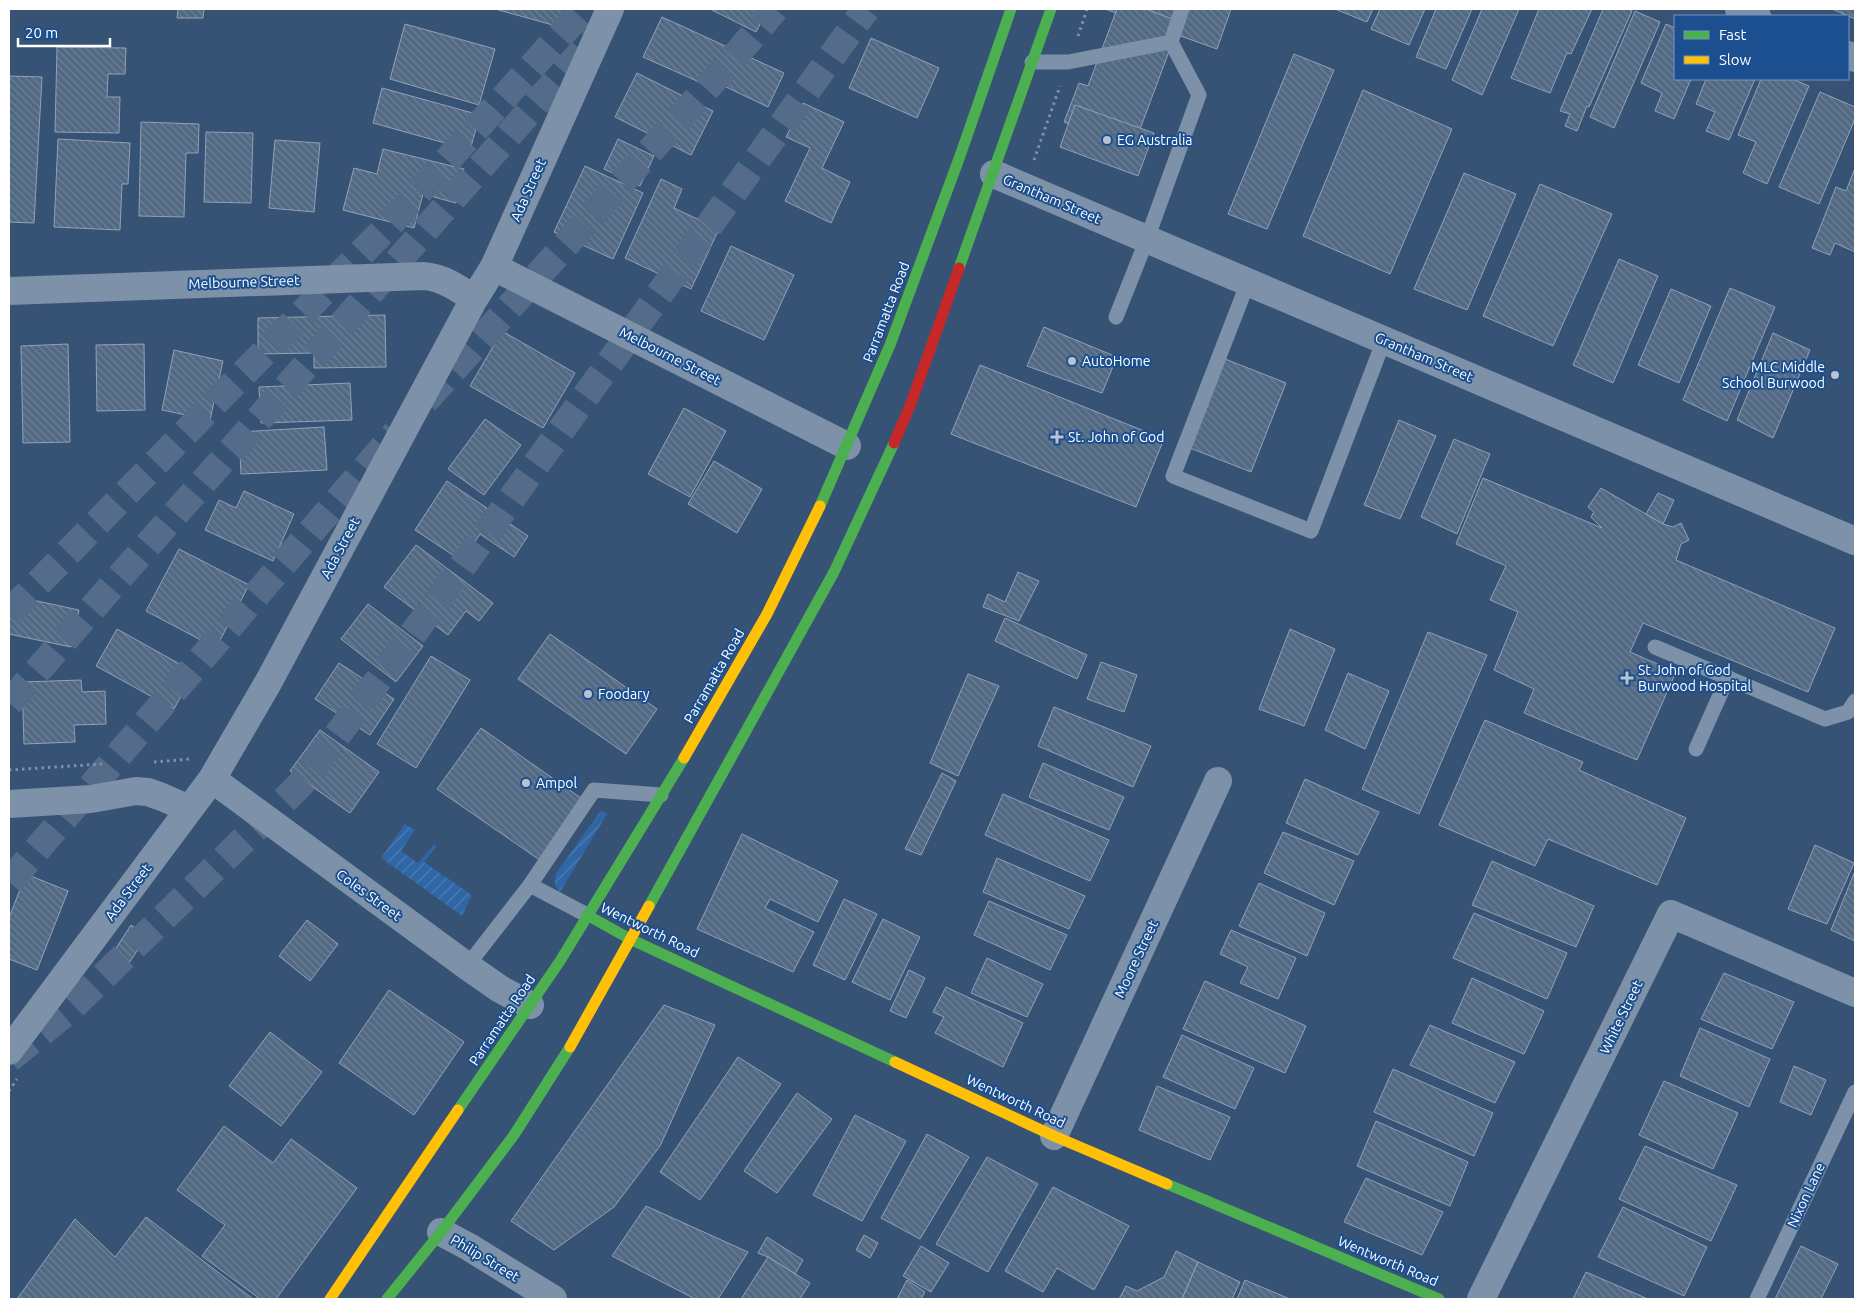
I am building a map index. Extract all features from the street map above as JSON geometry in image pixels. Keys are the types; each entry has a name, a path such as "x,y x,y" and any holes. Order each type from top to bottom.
{"main road":[{"name":"Parramatta Road","path":"330,1299 560,961 662,795 767,614 810,529 890,345 925,253 1011,9"},
{"path":"387,1299 441,1232 519,1127 571,1046 834,572 865,508 914,397 1051,9"},
{"name":"Wentworth Road","path":"587,915 630,939 1054,1136 1439,1299"}],"street":[{"name":"Ada Street","path":"14,1063 189,809 212,779 269,681 474,299 494,266 610,9"},
{"path":"1739,9 1754,15"},
{"name":"Grantham Street","path":"994,174 1855,541"},
{"name":"Melbourne Street","path":"494,266 847,446"},
{"name":"Melbourne Street","path":"9,291 423,276 434,277 443,281 460,289 474,299"},
{"name":"Coles Street","path":"212,779 467,966 500,989 530,1005"},
{"name":"Moore Street","path":"1054,1136 1218,781"},
{"path":"9,804 91,798 136,791 162,797 189,809"},
{"name":"White Street","path":"1481,1299 1672,914 1855,993"},
{"name":"Philip Street","path":"441,1232 469,1247 553,1299"}],"lane":[{"path":"1116,317 1147,239 1199,95 1171,42 1182,9"},
{"path":"1032,62 1068,62 1171,42"},
{"path":"1248,282 1173,476 1311,531 1384,340"},
{"path":"1655,646 1825,719 1848,712 1855,701"},
{"path":"1696,749 1728,678"},
{"path":"467,966 530,885 594,790 662,795"},
{"path":"530,885 587,915"},
{"name":"Nixon Lane","path":"1757,1299 1855,1092"}],"path":[{"path":"1024,187 1087,9"},
{"path":"152,762 190,759 195,751"},
{"path":"9,770 104,764"},
{"path":"9,1091 14,1063"}],"shaded area":[{"path":"603,811 607,814 560,892 555,886 555,875 599,813"},
{"path":"405,824 415,830 401,851 418,863 434,844 437,846 424,862 472,895 462,916 381,858"}],"building":[{"path":"178,9 204,9 203,18 177,18"},
{"path":"495,9 565,9 560,27"},
{"path":"710,9 768,9 756,32"},
{"path":"1105,9 1231,9 1217,49"},
{"path":"1117,9 1146,9 1180,22 1133,148 1064,122 1079,83 1088,86"},
{"path":"1335,9 1373,9 1367,22"},
{"path":"1380,9 1425,9 1409,45 1371,29"},
{"path":"1436,9 1472,9 1446,69 1416,57"},
{"path":"1482,9 1519,9 1482,95 1452,80"},
{"path":"1539,9 1592,9 1571,54 1567,53 1550,93 1511,78"},
{"path":"1603,9 1628,9 1632,11 1577,131 1565,126 1570,114 1560,111"},
{"path":"1832,9 1855,9 1855,19"},
{"path":"1635,11 1660,22 1614,128 1590,117"},
{"path":"662,17 784,73 768,107 720,84 717,90 643,57"},
{"path":"405,24 495,49 479,105 390,79"},
{"path":"1666,24 1674,28 1674,80 1691,80 1674,119 1655,111 1662,93 1641,83"},
{"path":"871,38 939,68 917,118 849,88"},
{"path":"57,47 126,48 125,74 108,74 107,97 120,97 119,133 55,132"},
{"path":"1294,54 1334,70 1267,229 1228,214"},
{"path":"637,73 713,111 691,155 615,117"},
{"path":"9,76 42,77 34,223 9,222"},
{"path":"1706,80 1755,80 1729,140 1706,131 1715,112 1696,104"},
{"path":"1761,80 1794,80 1809,86 1767,184 1743,173 1756,142 1738,135"},
{"path":"382,88 480,115 470,150 373,123"},
{"path":"1363,90 1452,129 1390,274 1303,236"},
{"path":"1820,92 1855,107 1855,119 1819,204 1779,187"},
{"path":"803,103 844,122 822,168 850,182 831,223 785,201 810,148 786,137"},
{"name":"EG Australia","path":"1075,105 1154,133 1138,176 1060,147"},
{"path":"141,122 199,124 198,153 186,153 184,217 139,216"},
{"path":"206,132 253,133 251,203 204,202"},
{"path":"58,139 130,143 128,184 122,184 120,230 54,227"},
{"path":"618,139 654,156 640,186 604,169"},
{"path":"275,140 320,143 314,212 269,208"},
{"path":"383,149 464,169 456,203 423,194 414,228 343,210 354,168 377,174"},
{"path":"585,166 643,193 613,259 554,232"},
{"path":"1855,168 1855,252 1835,243 1830,255 1812,248 1836,187 1846,191"},
{"path":"1464,173 1516,194 1467,310 1414,289"},
{"path":"661,179 682,189 674,208 719,229 691,289 625,258"},
{"path":"1540,184 1612,214 1553,346 1483,316"},
{"path":"731,246 794,275 764,340 701,311"},
{"path":"1619,259 1658,276 1613,383 1573,365"},
{"path":"1730,288 1775,307 1727,421 1683,400"},
{"path":"1671,289 1711,306 1679,383 1638,365"},
{"path":"385,315 386,367 314,368 314,353 258,354 258,318"},
{"name":"AutoHome","path":"1044,327 1117,357 1102,393 1027,366"},
{"path":"502,331 575,373 543,428 470,386"},
{"path":"1773,333 1810,350 1773,438 1737,420"},
{"path":"68,344 70,442 23,443 21,346"},
{"path":"144,344 145,410 97,411 96,345"},
{"path":"174,350 223,361 210,420 162,410"},
{"path":"1225,359 1286,383 1251,472 1190,448"},
{"name":"St. John of God","path":"980,365 1164,439 1136,507 951,434"},
{"path":"350,383 352,420 261,423 259,387"},
{"path":"684,408 726,431 690,497 648,474"},
{"path":"485,419 521,445 484,495 448,469"},
{"path":"1399,420 1436,436 1400,519 1364,505"},
{"path":"324,427 327,470 241,474 239,432"},
{"path":"1454,439 1490,454 1457,534 1421,517"},
{"path":"714,461 762,489 737,533 688,504"},
{"path":"1483,478 1602,528 1591,517 1594,512 1588,507 1601,488 1663,524 1673,527 1681,523 1689,540 1681,544 1676,560 1835,628 1808,692 1643,623 1630,652 1676,672 1637,760 1524,713 1534,689 1494,670 1518,612 1490,600 1506,566 1456,544"},
{"path":"447,481 528,536 514,557 480,534 462,561 415,530"},
{"path":"244,491 294,514 273,561 205,530 219,500 236,508"},
{"path":"1658,493 1674,500 1663,524 1646,514"},
{"path":"416,545 493,603 479,621 466,611 448,635 384,587"},
{"path":"179,549 249,585 216,648 146,611"},
{"path":"1018,572 1039,581 1019,621 983,607 988,594 1005,602"},
{"path":"9,595 79,610 71,647 9,634"},
{"path":"368,604 423,646 396,682 341,639"},
{"path":"1005,618 1087,655 1077,679 995,641"},
{"path":"117,629 194,672 174,709 96,666"},
{"path":"1290,629 1335,649 1304,726 1259,709"},
{"path":"1428,632 1487,655 1419,814 1362,789"},
{"name":"Foodary","path":"550,634 657,709 626,754 518,679"},
{"path":"431,656 470,680 416,768 377,744"},
{"path":"1101,662 1137,675 1124,712 1087,699"},
{"path":"339,663 394,699 370,735 315,699"},
{"path":"1348,673 1389,691 1365,749 1325,730"},
{"path":"968,674 999,686 958,776 930,763"},
{"path":"81,680 82,692 105,691 106,724 74,725 75,742 24,744 22,682"},
{"path":"1054,707 1151,746 1133,787 1038,746"},
{"path":"1485,720 1583,762 1579,770 1686,818 1657,885 1548,839 1535,866 1439,825"},
{"path":"481,728 588,803 544,863 437,789"},
{"path":"320,730 379,772 350,813 290,771"},
{"path":"1043,763 1124,797 1109,830 1029,797"},
{"path":"942,773 956,781 921,855 905,849"},
{"path":"1305,779 1379,812 1358,855 1286,823"},
{"path":"1003,794 1109,840 1090,881 985,835"},
{"path":"1283,832 1354,861 1334,905 1264,873"},
{"path":"742,834 838,881 818,922 770,899 765,908 814,932 793,972 697,929"},
{"path":"1815,845 1854,863 1827,924 1788,909"},
{"path":"997,858 1085,896 1069,929 983,892"},
{"path":"1492,861 1594,906 1576,947 1472,905"},
{"path":"1855,871 1855,941 1831,930"},
{"path":"26,874 68,891 37,970 9,959 9,918"},
{"path":"1259,883 1325,913 1307,956 1239,926"},
{"path":"844,899 877,914 845,980 813,965"},
{"path":"989,901 1067,935 1050,970 974,935"},
{"path":"1474,913 1567,953 1547,999 1453,958"},
{"path":"883,919 920,937 890,1000 852,982"},
{"path":"307,920 338,944 310,981 279,956"},
{"path":"131,925 147,936 123,972 107,962"},
{"path":"1231,930 1296,958 1278,999 1240,983 1248,967 1220,954"},
{"path":"987,958 1043,984 1027,1017 971,993"},
{"path":"909,970 925,978 906,1018 890,1011"},
{"path":"1724,973 1794,1002 1772,1049 1701,1019"},
{"path":"1472,978 1544,1011 1524,1054 1452,1023"},
{"path":"1205,981 1306,1026 1285,1073 1183,1029"},
{"path":"946,987 1023,1023 1003,1067 935,1033 944,1017 933,1012"},
{"path":"389,990 464,1042 414,1115 339,1063"},
{"path":"664,1005 715,1025 660,1146 614,1207 554,1250 511,1221"},
{"path":"1430,1025 1515,1062 1495,1103 1410,1065"},
{"path":"1700,1028 1770,1059 1749,1107 1680,1076"},
{"path":"270,1032 322,1072 281,1126 229,1086"},
{"path":"1182,1035 1254,1068 1235,1109 1163,1077"},
{"path":"738,1057 781,1084 700,1200 660,1172"},
{"path":"1794,1066 1826,1080 1811,1115 1780,1102"},
{"path":"1393,1069 1493,1113 1474,1156 1374,1112"},
{"path":"1664,1081 1738,1113 1713,1169 1639,1135"},
{"path":"1157,1086 1230,1117 1210,1160 1139,1130"},
{"path":"797,1093 832,1119 777,1193 744,1171"},
{"path":"855,1115 906,1141 862,1221 813,1195"},
{"path":"1376,1121 1468,1162 1450,1206 1357,1166"},
{"path":"224,1126 273,1163 291,1139 357,1188 276,1299 260,1299 202,1256 225,1225 177,1190"},
{"path":"927,1134 969,1157 920,1239 881,1218"},
{"path":"1645,1146 1737,1185 1711,1241 1619,1199"},
{"path":"987,1157 1038,1184 988,1272 936,1244"},
{"path":"1366,1178 1443,1212 1422,1255 1344,1222"},
{"path":"1053,1187 1129,1226 1094,1290 1057,1268 1043,1292 1005,1271"},
{"path":"646,1206 748,1252 718,1299 695,1299 612,1256"},
{"path":"1623,1207 1707,1247 1684,1296 1598,1257"},
{"path":"146,1217 253,1299 17,1299 75,1219 115,1257"},
{"path":"864,1235 878,1243 870,1258 856,1250"},
{"path":"767,1237 803,1260 795,1274 758,1253"},
{"path":"921,1246 949,1263 931,1292 903,1276"},
{"path":"1801,1246 1838,1264 1821,1299 1775,1299"},
{"path":"1176,1251 1198,1262 1182,1299 1119,1299 1126,1286 1137,1291 1164,1277"},
{"path":"768,1257 810,1283 800,1299 741,1299"},
{"path":"1198,1262 1240,1282 1232,1299 1182,1299"},
{"path":"1586,1272 1648,1299 1573,1299"},
{"path":"907,1280 925,1292 921,1299 897,1299"},
{"path":"1245,1280 1290,1299 1237,1299"}],"tunnel":[{"path":"9,613 387,227 584,9"},
{"path":"425,401 731,61 775,9"},
{"path":"9,1059 70,1009 300,785 430,611 866,9"},
{"path":"9,703 594,38"},
{"path":"9,882 396,433"}],"traffic: fast":[{"path":"820,506 890,345 960,156 1011,9"},
{"path":"959,268 1051,9"},
{"path":"649,906 834,572 894,443"},
{"path":"458,1110 560,961 684,758"},
{"path":"587,915 630,939 895,1062"},
{"path":"387,1299 441,1232 514,1135 570,1047"},
{"path":"1167,1184 1439,1299"}],"traffic: slow":[{"path":"684,758 767,614 820,506"},
{"path":"570,1047 649,906"},
{"path":"895,1062 1054,1136 1167,1184"},
{"path":"330,1299 458,1110"}],"traffic: jam":[{"path":"894,443 910,406 959,268"}],"place":[{"name":"EG Australia","path":"1107,140"},
{"name":"AutoHome","path":"1072,361"},
{"name":"MLC Middle School Burwood","path":"1835,375"},
{"name":"St. John of God","path":"1057,437"},
{"name":"St John of God Burwood Hospital","path":"1627,678"},
{"name":"Foodary","path":"588,694"},
{"name":"Ampol","path":"526,783"}]}
